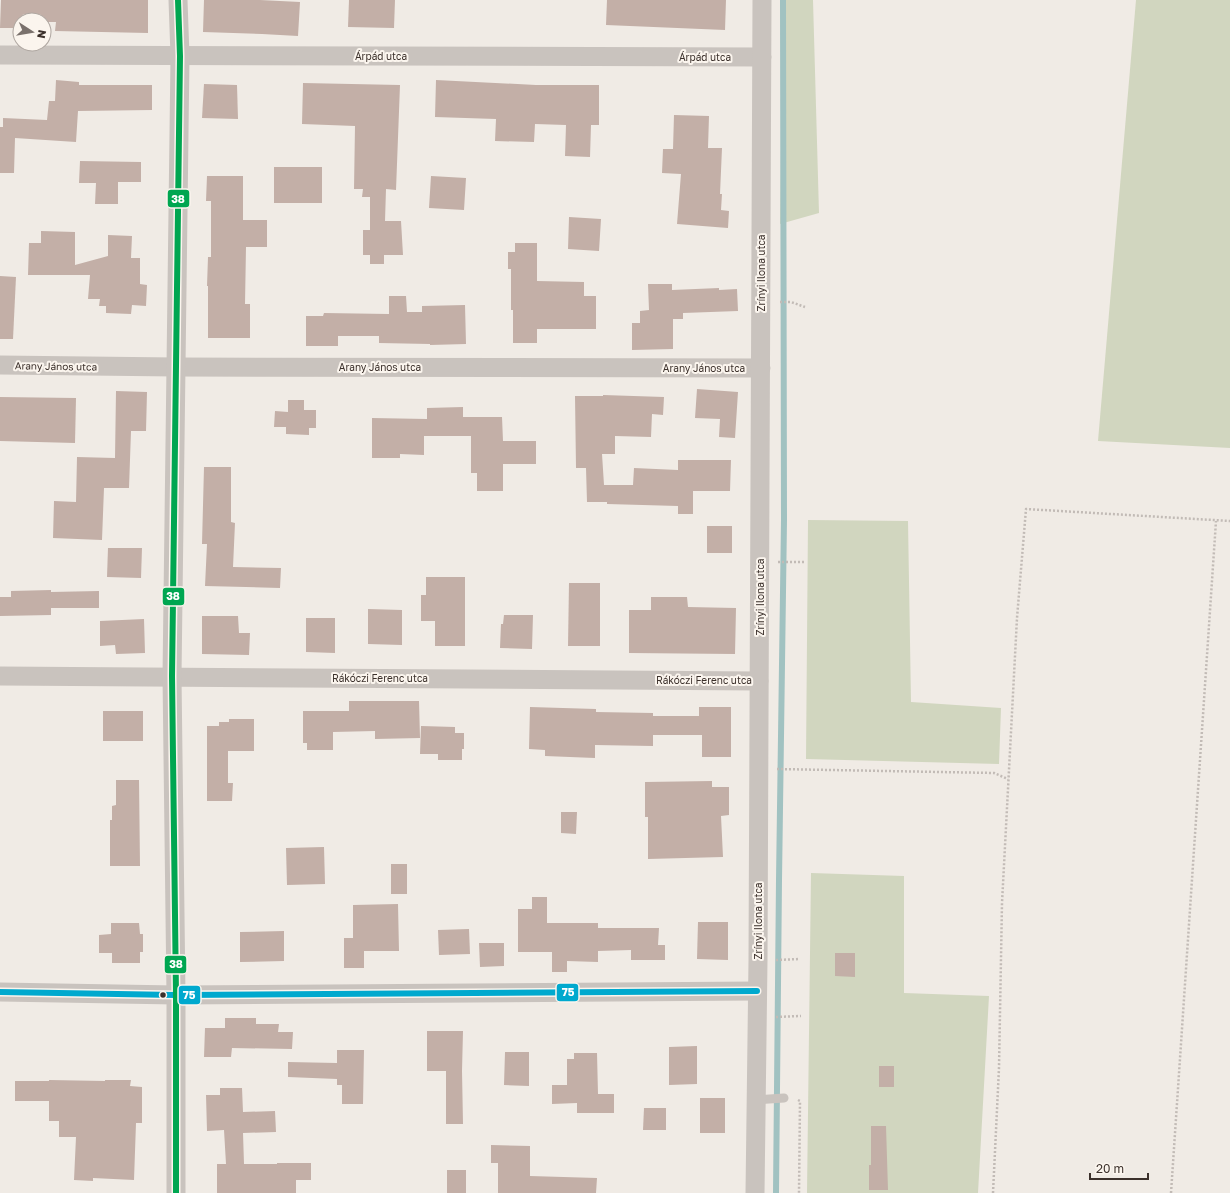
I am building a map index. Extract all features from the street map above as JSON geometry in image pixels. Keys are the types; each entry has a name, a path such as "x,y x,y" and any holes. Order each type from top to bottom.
{"street":[{"path":"176,1193 176,995 172,676 180,56 178,0"},
{"name":"Zrínyi Ilona utca","path":"755,1193 761,1099 757,991 762,0"},
{"name":"Árpád utca","path":"0,55 762,57"},
{"name":"Arany János utca","path":"0,365 176,367 761,368"},
{"name":"Rákóczi Ferenc utca","path":"0,676 759,680"},
{"path":"0,992 176,995 757,991"}],"lane":[{"path":"761,1099 784,1098"}],"path":[{"path":"775,302 792,302 805,307"},
{"path":"993,1193 999,1068 1002,903 1017,618 1026,509 1230,521"},
{"path":"1170,1193 1216,521"},
{"path":"775,562 805,562"},
{"path":"772,769 994,773 1008,779"},
{"path":"786,960 799,959"},
{"path":"785,1016 801,1016"},
{"path":"784,1098 800,1101 799,1193"}],"green space":[{"path":"783,0 813,0 819,213 780,224"},
{"path":"1136,0 1230,0 1230,448 1098,441"},
{"path":"808,520 908,521 911,702 1001,708 999,764 806,759"},
{"path":"811,873 904,876 904,993 989,996 978,1193 807,1193"}],"building":[{"path":"1,0 148,0 148,33 55,31 56,22 52,22 52,12 12,12 12,28 0,28"},
{"path":"204,0 300,2 298,36 203,32"},
{"path":"349,0 395,0 394,28 348,27"},
{"path":"607,0 726,0 725,30 606,25"},
{"path":"56,80 79,82 79,85 152,85 152,110 78,111 76,142 15,138 14,173 0,173 0,127 3,127 3,118 47,120 49,101 55,101"},
{"path":"436,80 536,85 599,85 599,125 591,125 590,157 565,156 566,125 535,124 534,142 495,141 496,119 435,117"},
{"path":"303,83 400,85 396,190 386,189 385,221 401,221 403,255 384,255 384,264 370,264 370,255 363,255 363,230 370,230 370,197 362,197 363,189 354,189 355,126 302,124"},
{"path":"204,84 237,85 238,119 202,118"},
{"path":"674,115 709,116 708,148 722,148 720,194 722,194 721,210 729,211 728,228 677,224 681,174 662,173 663,149 673,149"},
{"path":"80,161 141,162 141,182 118,182 118,204 95,204 96,183 79,183"},
{"path":"274,167 322,167 322,203 274,203"},
{"path":"207,176 243,176 243,220 267,220 267,247 246,247 245,304 250,304 250,338 208,338 207,286 208,257 211,257 211,201 206,201"},
{"path":"431,176 466,178 464,210 429,208"},
{"path":"569,217 601,219 599,251 568,249"},
{"path":"41,231 75,232 75,265 108,256 108,235 132,236 131,258 140,258 140,284 147,285 146,306 132,305 131,314 106,313 106,306 99,306 100,299 88,299 90,275 28,275 29,243 41,243"},
{"path":"515,243 537,243 537,281 584,282 584,296 596,296 596,329 537,329 537,343 513,343 511,269 508,269 508,252 515,252"},
{"path":"0,276 16,277 13,339 0,339"},
{"path":"648,284 672,284 672,290 719,288 719,290 737,289 738,311 683,313 683,319 673,319 673,349 632,350 632,323 640,323 640,311 649,310"},
{"path":"389,296 406,296 407,312 422,312 422,306 465,305 466,344 430,345 379,343 379,336 338,336 338,346 306,346 306,316 323,316 324,313 389,314"},
{"path":"697,389 738,392 735,438 719,437 720,419 695,418"},
{"path":"116,391 147,392 146,431 131,431 129,488 104,488 102,540 53,538 54,501 76,502 77,457 115,458"},
{"path":"603,395 664,397 663,415 652,414 651,437 615,436 615,454 602,454 604,485 633,485 634,468 678,470 678,460 731,460 730,491 693,491 693,514 678,514 678,506 587,502 586,468 576,468 575,396"},
{"path":"0,397 76,398 75,443 0,441"},
{"path":"288,400 304,400 304,410 316,410 316,428 309,428 309,435 286,434 286,427 274,427 275,411 288,412"},
{"path":"463,407 463,417 502,417 503,441 536,441 536,464 503,464 503,491 477,491 477,473 471,473 471,436 424,436 424,455 400,454 400,458 372,458 372,418 427,419 427,408"},
{"path":"204,467 231,467 231,522 235,523 233,567 281,568 280,588 205,586 207,544 202,544"},
{"path":"707,526 732,526 732,553 707,553"},
{"path":"108,548 142,548 141,578 107,577"},
{"path":"426,577 465,577 465,646 435,646 435,621 421,621 421,595 426,595"},
{"path":"569,583 600,583 600,646 568,646"},
{"path":"51,590 51,592 99,591 99,608 51,608 51,615 0,616 0,597 11,597 11,591"},
{"path":"651,597 687,597 688,607 736,608 735,654 629,653 629,610 651,610"},
{"path":"368,609 402,610 402,645 368,644"},
{"path":"504,615 533,615 532,649 500,648 501,624 503,624"},
{"path":"202,616 238,616 239,633 250,633 249,655 202,654"},
{"path":"306,618 335,618 335,653 306,652"},
{"path":"144,619 145,653 116,654 115,645 100,646 100,621"},
{"path":"349,701 419,701 420,738 375,739 375,731 333,732 333,750 307,750 307,743 303,743 303,711 349,711"},
{"path":"530,707 596,709 596,712 653,713 653,716 699,716 699,707 731,707 731,757 702,757 702,735 653,735 653,746 595,745 595,758 545,756 545,750 529,749"},
{"path":"103,711 143,711 143,741 103,741"},
{"path":"229,719 254,719 254,751 228,751 228,783 233,783 232,801 207,801 207,726 219,726 219,722 229,722"},
{"path":"421,726 455,727 455,733 464,733 462,760 438,760 438,754 420,754"},
{"path":"116,780 139,780 140,866 110,866 110,820 112,820 112,806 116,805"},
{"path":"712,781 712,787 729,787 729,815 721,816 723,857 648,859 648,817 645,817 645,782"},
{"path":"561,812 577,812 576,834 561,833"},
{"path":"324,847 325,884 287,885 286,848"},
{"path":"391,864 407,864 407,894 391,894"},
{"path":"532,897 547,897 547,923 598,923 598,928 659,928 658,945 665,945 665,960 631,960 631,950 598,951 598,962 567,961 567,972 552,972 552,952 518,952 518,909 532,909"},
{"path":"398,904 399,951 364,951 364,968 344,968 344,938 353,938 353,905"},
{"path":"698,922 728,922 728,960 697,959"},
{"path":"111,923 139,923 140,934 143,934 143,952 140,952 140,963 112,963 112,953 99,953 99,935 111,934"},
{"path":"469,929 470,954 439,955 438,930"},
{"path":"284,931 284,961 240,962 240,932"},
{"path":"479,943 504,943 504,966 480,967"},
{"path":"835,953 855,953 855,977 835,976"},
{"path":"225,1018 256,1018 256,1024 279,1024 278,1032 293,1032 292,1049 232,1048 231,1057 204,1057 205,1028 225,1028"},
{"path":"427,1031 463,1031 463,1124 446,1124 446,1071 427,1071"},
{"path":"697,1046 697,1084 669,1085 669,1047"},
{"path":"337,1050 364,1050 363,1104 342,1104 342,1085 337,1085 337,1079 288,1077 288,1062 337,1063"},
{"path":"505,1052 529,1052 529,1086 504,1085"},
{"path":"574,1053 597,1053 598,1094 614,1094 614,1113 577,1113 577,1103 552,1104 552,1085 567,1085 567,1059 574,1059"},
{"path":"879,1066 894,1066 894,1087 879,1087"},
{"path":"131,1080 130,1086 142,1087 142,1123 136,1123 134,1180 93,1178 93,1181 74,1180 76,1137 59,1137 59,1121 49,1121 49,1101 15,1101 15,1081"},
{"path":"220,1088 242,1088 243,1112 275,1111 276,1132 243,1133 244,1164 311,1163 311,1180 296,1180 296,1193 217,1193 217,1164 226,1164 224,1130 207,1131 206,1095 220,1095"},
{"path":"700,1098 725,1098 725,1133 700,1133"},
{"path":"644,1108 666,1108 666,1130 643,1130"},
{"path":"871,1126 886,1126 888,1190 869,1190 869,1165 871,1165"},
{"path":"491,1145 530,1146 530,1176 597,1178 596,1193 498,1193 498,1163 491,1163"},
{"path":"447,1170 466,1170 466,1193 447,1193"}],"waterway":[{"path":"776,1193 784,520 783,0"}],"transit line":[{"name":"38","path":"176,1193 176,995 172,676 180,56 178,0"},
{"name":"75","path":"0,992 176,995 757,991"}]}
